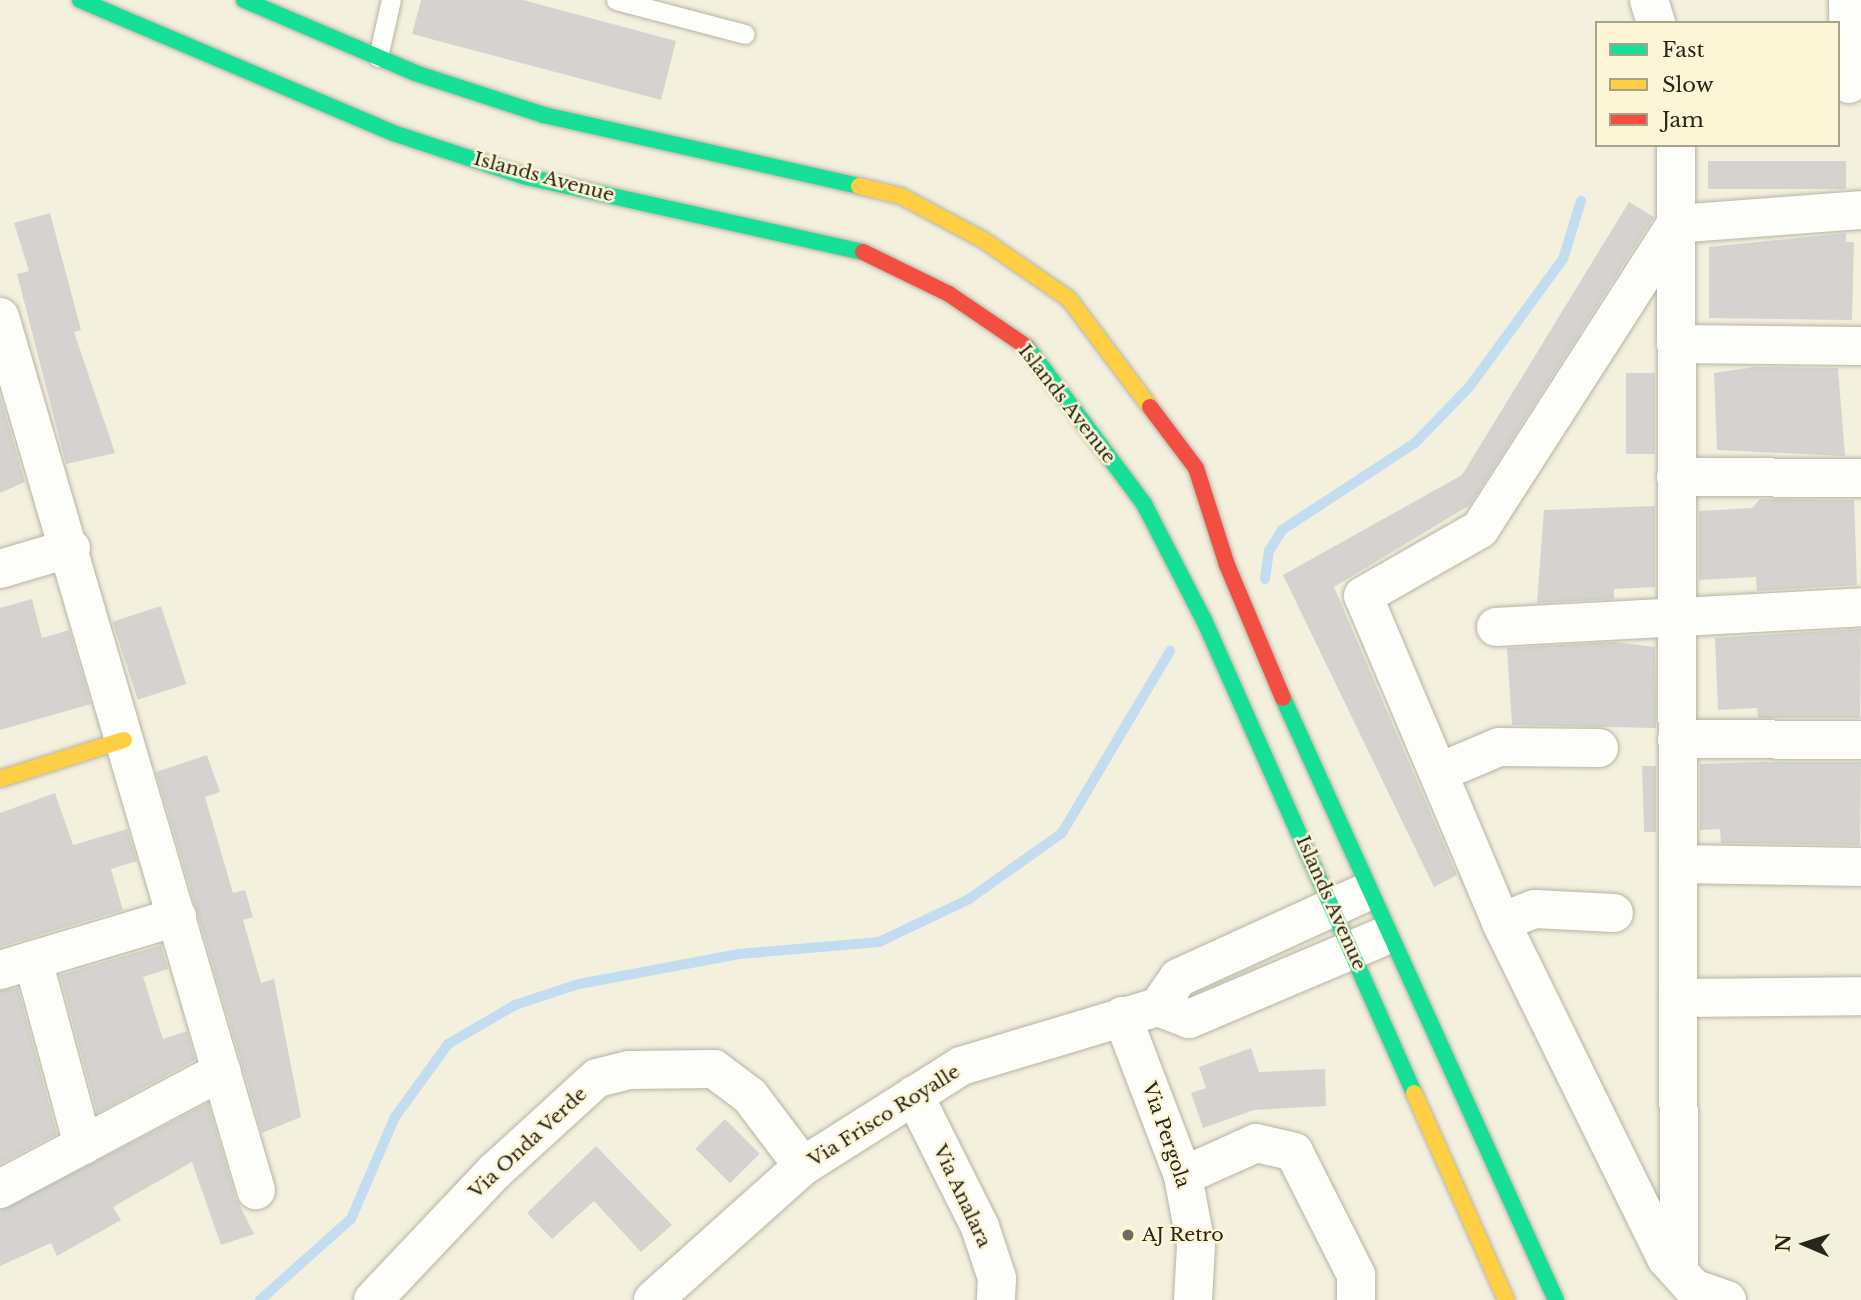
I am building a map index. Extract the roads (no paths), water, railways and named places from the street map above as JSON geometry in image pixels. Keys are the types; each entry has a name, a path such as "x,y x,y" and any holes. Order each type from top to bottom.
{"street":[{"name":"Islands Avenue","path":"80,0 393,133 527,177 879,256 949,293 1028,348 1144,504 1350,900 1387,934 1556,1300"},
{"name":"Islands Avenue","path":"244,0 378,57 544,115 901,196 982,239 1069,299 1196,468 1227,565 1350,900 1352,952 1506,1300"},
{"path":"1648,0 1655,21"},
{"path":"1848,0 1850,84"},
{"path":"1675,147 1679,1275"},
{"path":"1676,223 1861,210"},
{"path":"1676,223 1480,529 1365,591 1364,600 1442,771 1501,922 1679,1275 1703,1295 1727,1300"},
{"path":"0,317 13,409 71,548 124,740 256,1189"},
{"path":"1676,344 1861,346"},
{"path":"1676,477 1861,478"},
{"path":"0,569 71,548"},
{"path":"1496,627 1677,612 1861,607"},
{"path":"1677,739 1861,740"},
{"path":"0,779 124,740"},
{"path":"1442,771 1499,747 1600,748"},
{"path":"1678,864 1861,867"},
{"path":"1140,1012 1178,978 1350,900"},
{"path":"1501,922 1535,909 1614,913"},
{"path":"83,1145 16,966 177,917"},
{"path":"1140,1012 1189,1019 1352,952 1387,934"},
{"path":"1678,998 1861,996"},
{"name":"Via Frisco Royalle","path":"653,1300 803,1166 961,1066 1140,1012"},
{"name":"Via Pergola","path":"1140,1012 1183,1176 1196,1245 1193,1300"},
{"name":"Via Onda Verde","path":"373,1300 494,1172 597,1079 629,1070 714,1069 750,1096 803,1166"},
{"path":"0,1189 222,1071"},
{"name":"Via Analara","path":"914,1095 980,1227 997,1278 996,1300"},
{"path":"1183,1176 1256,1143 1294,1152 1356,1275 1356,1300"}],"lane":[{"path":"378,57 391,0"},
{"path":"616,0 745,34"}],"waterway":[{"path":"1265,579 1269,551 1282,530 1415,443 1470,386 1563,259 1581,201"},
{"path":"260,1300 351,1219 395,1117 448,1044 515,1005 579,984 739,954 879,942 969,899 1062,833 1170,651"}],"place":[{"name":"AJ Retro","path":"1128,1235"}]}
